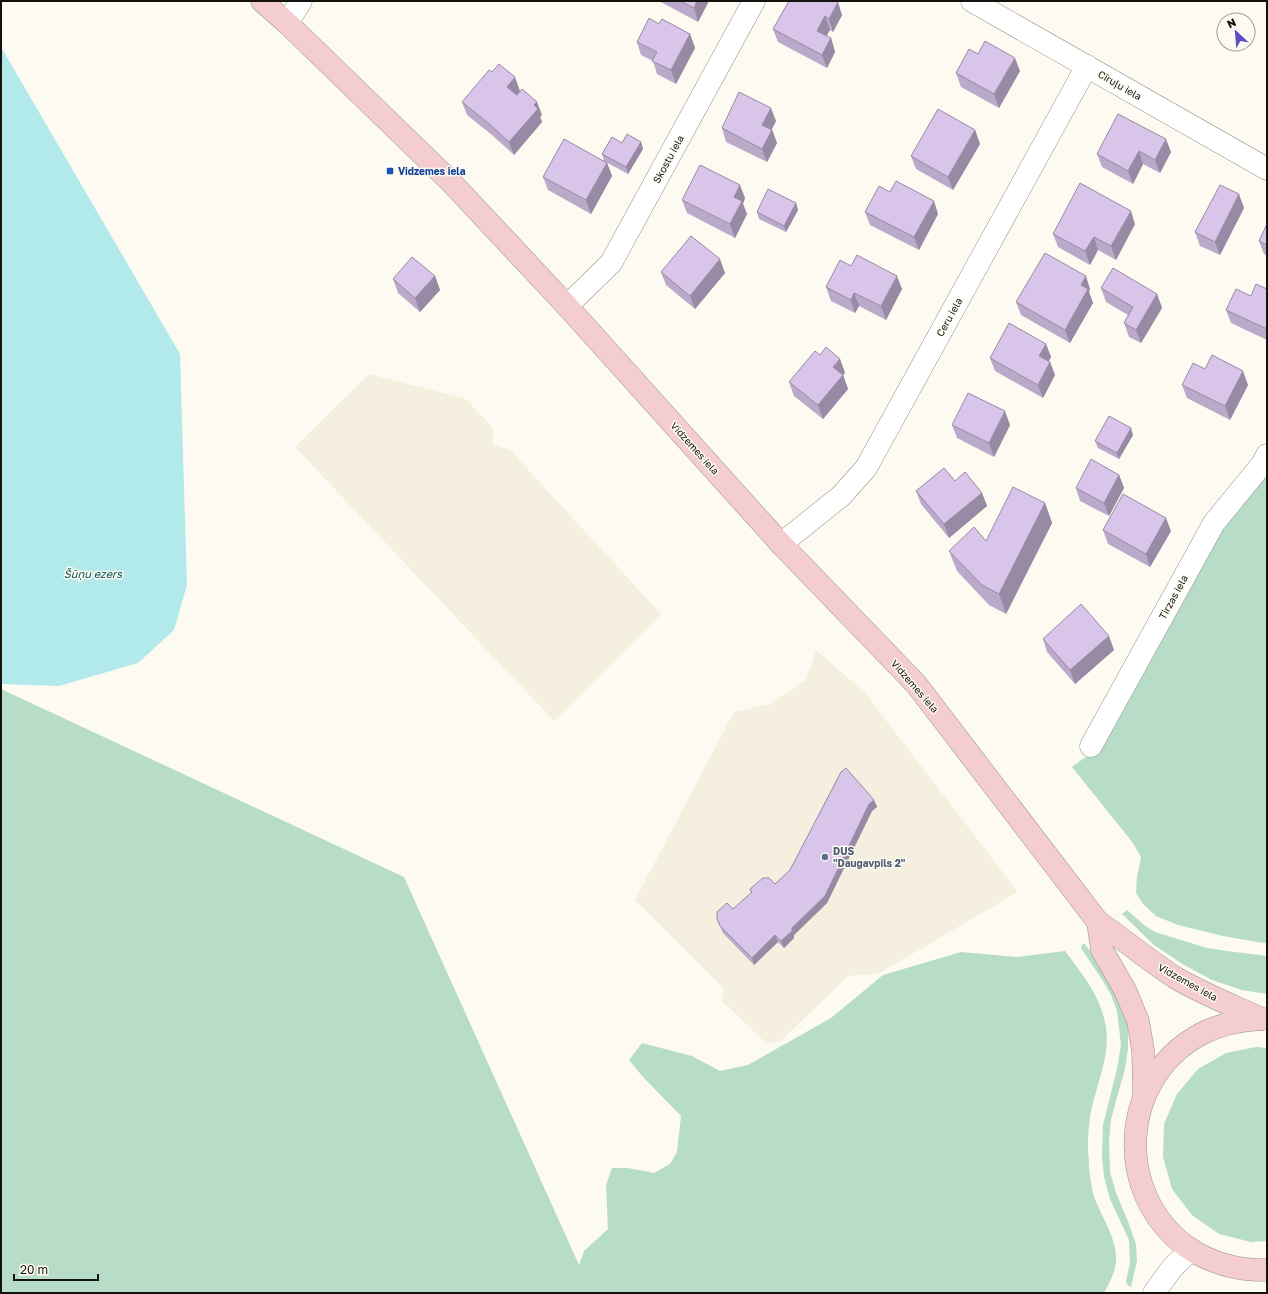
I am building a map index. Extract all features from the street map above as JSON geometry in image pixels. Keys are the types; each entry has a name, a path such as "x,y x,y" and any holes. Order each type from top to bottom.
{"street":[{"name":"Vidzemes iela","path":"262,1 287,23 450,182 567,306 782,544 916,684 1098,922 1178,979 1265,1020"},
{"path":"287,23 301,1"},
{"name":"Skostu iela","path":"567,306 611,264 754,1"},
{"name":"Cīruļu iela","path":"972,1 1267,169"},
{"name":"Ceru iela","path":"782,544 841,496 866,468 1087,66"},
{"name":"Tirzas iela","path":"1091,746 1214,523 1263,463 1267,455"},
{"name":"Vidzemes iela","path":"1098,922 1102,950 1125,990 1138,1021 1143,1050 1144,1098"},
{"path":"1265,1020 1241,1021 1220,1026 1191,1040 1174,1054 1159,1070 1148,1088 1137,1119 1134,1140 1140,1182 1148,1202 1160,1220 1174,1236 1191,1250 1220,1264 1266,1271"},
{"path":"1154,1293 1172,1268 1191,1250"}],"shaded area":[{"path":"369,374 466,399 493,428 493,445 510,450 661,614 554,721 295,447"},
{"path":"816,650 865,693 1018,892 878,974 848,976 781,1041 767,1044 722,1001 723,988 635,900 734,712 771,704 806,680"}],"green space":[{"path":"1267,474 1267,943 1223,936 1178,925 1156,916 1143,904 1136,893 1137,877 1141,857 1133,843 1072,767 1095,750 1222,525"},
{"path":"1,689 404,877 579,1265 584,1251 608,1229 606,1185 612,1168 628,1168 654,1173 670,1164 677,1152 681,1116 643,1077 629,1060 642,1043 692,1056 720,1071 748,1065 831,1018 883,975 961,952 1017,957 1065,951 1083,976 1099,1003 1103,1012 1107,1034 1107,1045 1103,1067 1091,1111 1088,1144 1089,1170 1093,1193 1113,1239 1115,1248 1115,1268 1106,1290 1104,1293 1,1293"},
{"path":"1127,910 1144,925 1155,932 1207,948 1267,956 1267,994 1242,990 1212,980 1184,965 1154,945 1122,914"},
{"path":"1084,943 1105,970 1124,1011 1128,1028 1128,1049 1125,1069 1111,1119 1109,1141 1110,1172 1116,1193 1136,1244 1137,1261 1131,1287 1127,1285 1126,1281 1130,1263 1129,1240 1110,1199 1104,1177 1102,1157 1103,1125 1117,1069 1121,1045 1117,1011 1111,995 1103,981 1081,948"},
{"path":"1256,1047 1267,1048 1267,1241 1251,1242 1219,1234 1192,1215 1172,1189 1163,1157 1164,1124 1177,1094 1198,1069 1226,1053"}],"water":[{"name":"Šūņu ezers","path":"1,47 180,354 187,585 174,630 138,663 59,686 1,684"}],"building":[{"path":"680,1 697,1 694,8"},
{"path":"789,1 838,2 829,19 825,16 817,31 831,38 822,55 773,29"},
{"path":"649,18 659,24 662,19 690,34 671,70 652,61 657,52 637,42"},
{"path":"985,41 1015,58 994,94 956,73 969,49 978,54"},
{"path":"499,64 515,77 507,87 517,95 522,89 537,102 534,105 538,109 509,142 462,102 489,70 492,72"},
{"path":"739,92 771,108 762,125 772,130 762,149 722,128"},
{"path":"938,109 975,130 948,177 911,156"},
{"path":"1118,114 1166,139 1155,160 1139,151 1128,171 1097,154"},
{"path":"627,134 641,142 626,167 602,154 612,137 622,143"},
{"path":"564,139 607,163 586,200 543,177"},
{"path":"700,165 740,185 734,197 742,201 730,224 682,200"},
{"path":"896,181 934,201 914,237 865,212 879,186 890,192"},
{"path":"1080,183 1131,211 1111,246 1094,237 1085,251 1053,234"},
{"path":"1220,185 1239,194 1215,242 1195,232"},
{"path":"768,189 796,203 784,226 757,212"},
{"path":"1267,224 1267,245 1259,241"},
{"path":"691,236 720,259 690,296 661,272"},
{"path":"1045,253 1086,276 1081,285 1088,289 1065,330 1016,302"},
{"path":"857,255 897,276 881,306 854,293 851,300 826,287 840,260 851,266"},
{"path":"412,257 435,276 415,298 393,279"},
{"path":"1113,268 1157,294 1136,330 1124,323 1133,307 1101,288"},
{"path":"1256,284 1267,289 1267,329 1226,310 1236,289 1251,296"},
{"path":"1009,323 1046,344 1039,356 1050,362 1038,385 990,358"},
{"path":"826,347 840,359 833,367 843,375 818,405 789,382 815,351 820,355"},
{"path":"1212,355 1243,371 1225,406 1182,385 1193,363 1205,369"},
{"path":"968,393 1005,411 989,443 952,425"},
{"path":"1109,416 1131,428 1117,453 1095,441"},
{"path":"1091,459 1119,475 1104,503 1076,488"},
{"path":"944,468 955,481 965,472 982,493 944,524 916,491"},
{"path":"1013,487 1045,503 999,594 982,585 949,551 974,527 986,541"},
{"path":"1123,494 1166,518 1146,554 1103,530"},
{"path":"1081,604 1109,636 1070,670 1043,639"},
{"path":"846,768 874,800 869,804 825,896 792,928 792,931 781,941 775,935 752,958 720,926 717,919 717,912 727,903 733,909 752,892 750,889 763,878 769,878 775,884 790,870 841,772"}],"place":[{"name":"Vidzemes iela","path":"390,171"},
{"name":"DUS \"Daugavpils 2\"","path":"825,857"}]}
